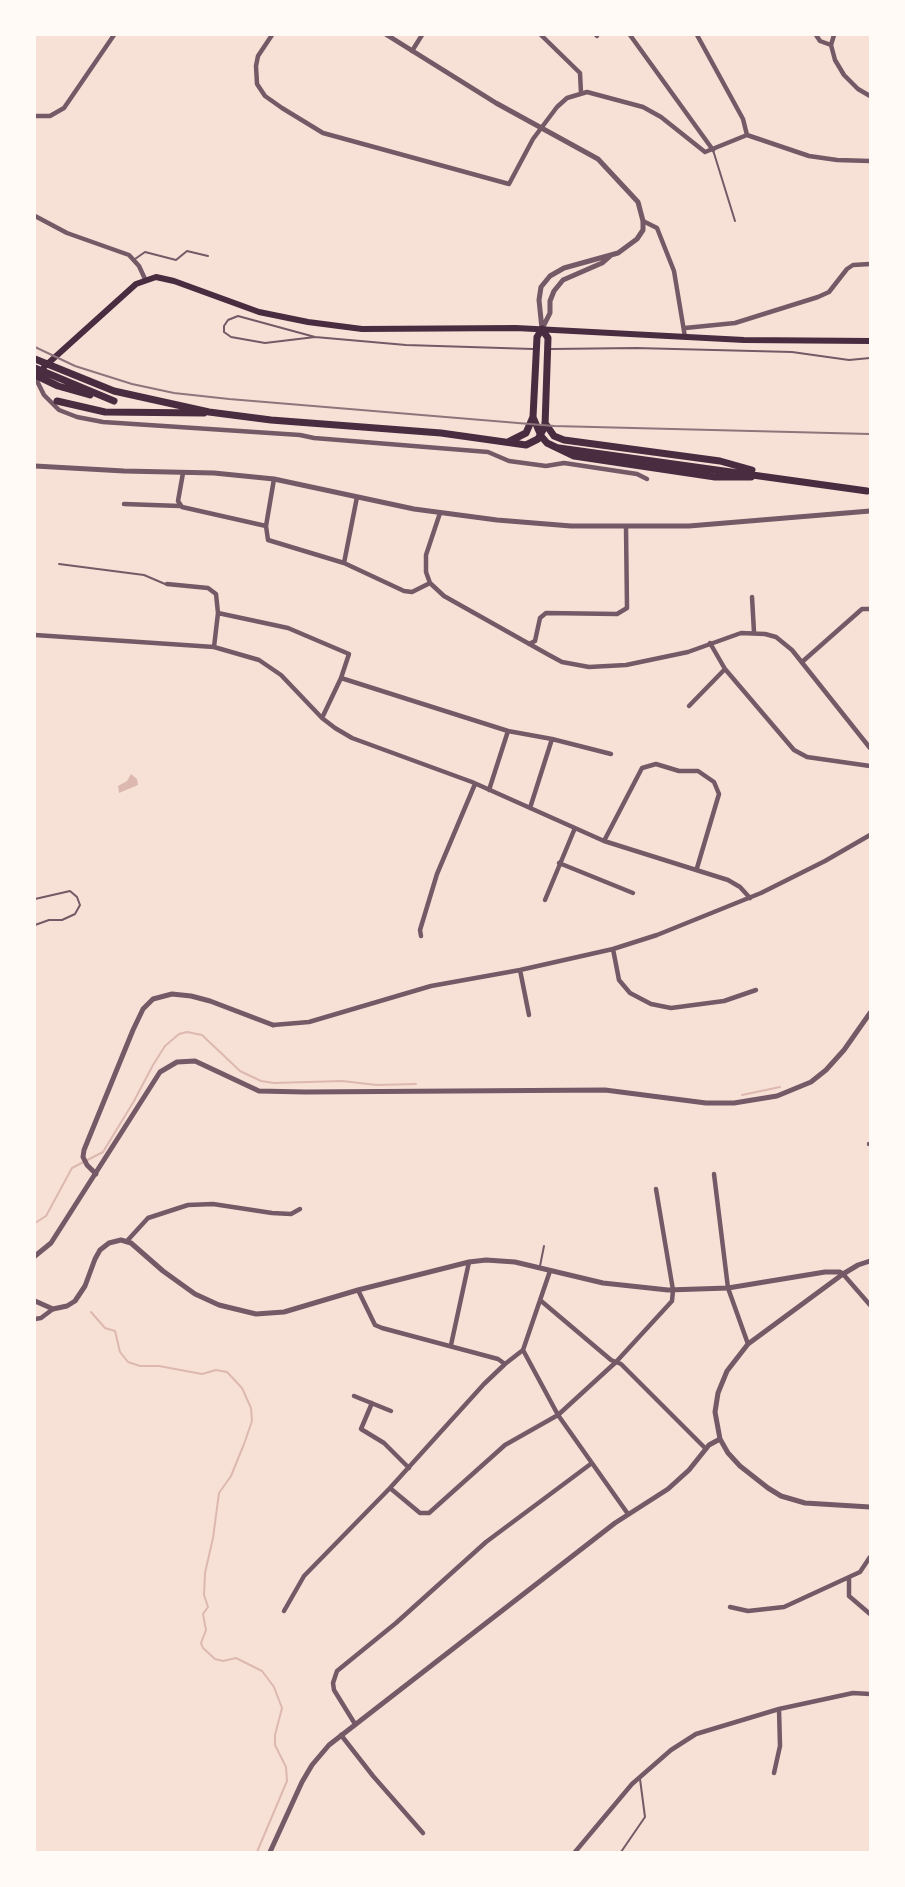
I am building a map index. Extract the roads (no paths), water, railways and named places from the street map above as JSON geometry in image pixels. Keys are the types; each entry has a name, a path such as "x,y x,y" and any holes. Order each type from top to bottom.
{"highway":[{"path":"57,401 105,412 209,412 510,441 526,445 541,436 545,423 548,338 542,329 537,337 533,417 526,433 510,441"},
{"path":"35,359 114,392 209,412"},
{"path":"35,368 114,402 70,390 35,375"},
{"path":"533,417 541,436 559,450 584,458 707,476 779,477"},
{"path":"545,423 554,436 564,440 720,461 779,477"},
{"path":"559,448 867,490"}],"main road":[{"path":"35,375 130,288 145,279 164,278 254,310 308,322 362,329 542,329 803,342 870,341"}],"street":[{"path":"35,116 50,116 64,108 114,35"},
{"path":"272,35 258,56 256,66 258,84 265,96 323,133 509,184 541,128 557,107 567,98 581,93 644,107 661,117 705,152 747,136 757,137 809,156 838,160 870,161"},
{"path":"387,35 541,128 598,159 638,202 643,221 642,230 637,239 626,248 610,256 564,268 550,276 541,287 539,300 542,329"},
{"path":"412,50 422,35"},
{"path":"541,35 580,73 581,93"},
{"path":"630,35 713,150"},
{"path":"698,35 743,119 747,136"},
{"path":"816,35 820,41 830,45"},
{"path":"834,35 830,45 835,60 844,76 858,89 870,96"},
{"path":"35,216 67,233 124,252 134,259 145,279"},
{"path":"643,221 657,228 674,271 685,337"},
{"path":"542,329 550,313 550,301 563,280 602,263 610,256"},
{"path":"685,328 735,323 818,297 829,292 847,269 853,265 870,264"},
{"path":"35,375 44,395 59,410 87,419 147,426 163,425 300,434 314,438 488,452 509,461 546,466 564,463 637,474 647,479"},
{"path":"35,466 214,473 274,479 440,512 521,522 626,527 732,524 870,510"},
{"path":"180,506 178,501 183,473"},
{"path":"274,479 266,526 268,540 344,563 404,591 412,592 430,583"},
{"path":"344,563 357,496"},
{"path":"124,504 180,506 266,526"},
{"path":"440,512 426,555 426,572 430,583 444,596 529,644 562,662 601,667 660,659 710,643 754,632 776,637 792,650 870,748"},
{"path":"529,644 535,641 540,618 546,613 618,614 627,608 626,527"},
{"path":"168,584 208,588 216,594 218,613 214,647"},
{"path":"752,597 754,632"},
{"path":"802,662 862,609 870,609"},
{"path":"218,613 288,628 349,654 341,678 322,718"},
{"path":"35,635 214,647 259,660 281,675 322,718 352,738 475,784 604,840 697,868 735,884 750,898"},
{"path":"710,643 725,669 794,750 806,757 870,766"},
{"path":"689,706 725,669"},
{"path":"341,678 508,731 552,739 611,754"},
{"path":"489,790 508,731"},
{"path":"530,808 552,739"},
{"path":"604,840 642,768 656,764 679,771 698,771 714,782 719,794 697,868"},
{"path":"422,936 420,930 437,874 475,784"},
{"path":"545,900 575,828"},
{"path":"96,1174 87,1165 83,1157 133,1030 143,1008 153,999 172,994 192,996 210,1000 273,1025 309,1022 431,986 520,970 613,949 689,924 750,898 818,865 870,835"},
{"path":"559,863 633,893"},
{"path":"613,949 619,980 630,994 651,1004 671,1008 680,1007 724,1001 756,990"},
{"path":"520,970 529,1014"},
{"path":"35,1256 51,1243 160,1072 177,1062 195,1061 258,1090 305,1092 605,1090 706,1103 734,1103 777,1096 811,1082 826,1070 844,1050 870,1012"},
{"path":"714,1174 728,1288 748,1344"},
{"path":"390,1488 420,1513 429,1513 505,1445 558,1415 616,1362 672,1301 672,1290 656,1189"},
{"path":"35,1319 41,1318 53,1309 67,1306 81,1295 100,1250 109,1243 127,1241 148,1218 188,1205 213,1204 272,1213 292,1214 300,1210"},
{"path":"127,1241 169,1276 195,1294 219,1305 241,1312 256,1314 284,1312 358,1290 469,1262 486,1260 515,1262 603,1283 672,1290 728,1288 825,1272 840,1272 870,1305"},
{"path":"870,1261 858,1265 843,1274 748,1344 730,1366 718,1393 715,1420 720,1439 740,1466 782,1496 805,1503 870,1507"},
{"path":"451,1345 469,1262"},
{"path":"284,1611 304,1576 409,1468 484,1384 523,1350 550,1271"},
{"path":"358,1290 375,1325 498,1359 505,1364"},
{"path":"540,1300 616,1362 621,1364 706,1450"},
{"path":"35,1301 53,1309"},
{"path":"523,1350 558,1415 628,1514"},
{"path":"354,1396 391,1411"},
{"path":"372,1403 361,1429 384,1443 409,1468"},
{"path":"270,1852 312,1765 341,1735 432,1668 628,1514 674,1483 706,1450 720,1439"},
{"path":"355,1724 334,1690 333,1683 337,1671 389,1629 486,1542 592,1463"},
{"path":"730,1607 748,1612 784,1607 860,1572 870,1557"},
{"path":"849,1578 849,1596 870,1614"},
{"path":"575,1852 622,1795 640,1777 671,1750 696,1734 779,1709 853,1693 870,1694"},
{"path":"774,1773 780,1746 779,1709"},
{"path":"341,1735 373,1776 424,1833"}],"lane":[{"path":"713,150 735,221"},
{"path":"134,259 145,252 176,260 187,250 208,256"},
{"path":"315,337 265,343 230,337 224,332 224,326 228,320 238,316 315,337 406,345 563,350 636,348 792,352 849,360 870,358"},
{"path":"59,564 144,576 168,584"},
{"path":"35,899 70,891 77,897 80,905 75,914 62,920 50,920 35,925"},
{"path":"539,1268 544,1246"},
{"path":"621,1852 645,1817 640,1777"}],"waterway":[{"path":"35,1223 46,1216 72,1168 103,1152 165,1046 179,1034 187,1032 202,1035 240,1071 261,1081 274,1083 342,1081 377,1085 416,1084"},
{"path":"742,1095 780,1087"},
{"path":"91,1312 105,1328 115,1331 120,1352 128,1362 140,1366 159,1366 202,1374 216,1370 227,1372 242,1388 251,1408 252,1421 244,1444 231,1476 219,1493 213,1538 205,1573 204,1595 208,1607 203,1614 206,1630 201,1643 203,1648 215,1659 223,1661 236,1658 262,1671 274,1687 282,1708 275,1735 275,1745 286,1767 287,1781 257,1852"}],"railway":[{"path":"35,347 75,366 132,384 174,393 229,399 554,426 870,434"}]}
